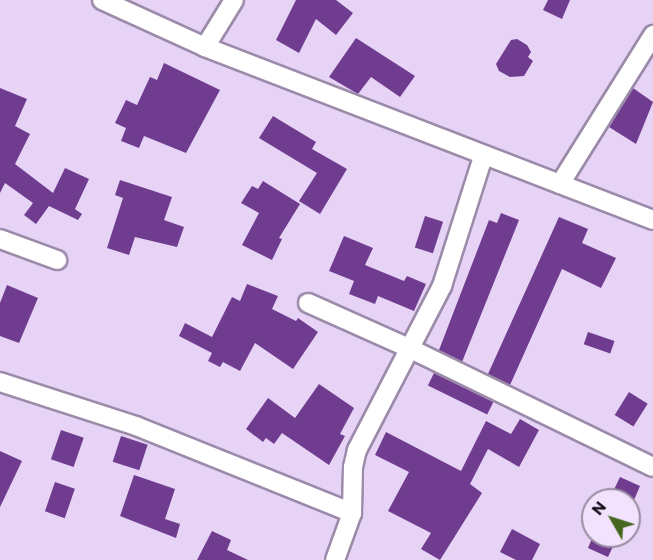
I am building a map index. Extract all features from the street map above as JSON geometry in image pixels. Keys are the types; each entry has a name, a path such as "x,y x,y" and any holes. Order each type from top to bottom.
{"street":[{"path":"102,0 206,47 483,157 653,220"},
{"path":"206,47 234,0"},
{"path":"560,184 653,35"},
{"path":"335,560 352,513 353,467 357,450 442,286 483,157"},
{"path":"0,239 57,260"},
{"path":"308,303 411,349 653,467"},
{"path":"0,382 136,426 352,513"}],"building":[{"path":"296,0 336,0 353,13 336,35 316,19 299,53 276,40"},
{"path":"548,0 570,0 562,19 543,10"},
{"path":"356,38 415,76 400,97 371,77 358,94 329,77"},
{"path":"517,39 527,45 531,52 528,57 533,61 524,76 510,77 499,71 496,64 511,40"},
{"path":"164,63 220,90 186,153 144,136 139,148 121,141 126,128 115,123 126,100 137,105 150,77 157,80"},
{"path":"0,88 27,99 15,126 30,134 15,164 53,193 65,168 89,179 75,209 82,214 78,220 49,206 36,224 24,215 33,203 5,183 0,193"},
{"path":"633,88 653,102 636,144 609,127"},
{"path":"273,116 316,142 312,149 347,169 320,214 299,201 317,173 259,138"},
{"path":"120,180 172,197 164,220 184,227 177,247 135,237 129,255 107,248 123,198 115,195"},
{"path":"263,181 300,204 279,238 282,239 272,260 242,245 259,213 241,203 252,186 258,189"},
{"path":"501,213 519,220 462,362 439,350 489,220 497,223"},
{"path":"425,216 443,222 433,253 415,247"},
{"path":"559,217 588,229 582,243 616,258 601,288 562,269 510,385 488,374"},
{"path":"344,236 373,248 365,265 404,281 407,276 426,284 414,311 378,296 375,304 349,294 354,281 329,271"},
{"path":"247,284 278,296 272,309 296,321 298,318 318,332 293,369 255,343 240,371 223,362 220,367 208,361 212,353 179,336 185,323 212,337 232,297 240,301"},
{"path":"7,285 38,298 19,343 0,336 0,303"},
{"path":"588,332 614,341 610,353 584,344"},
{"path":"434,373 493,402 487,415 428,386"},
{"path":"319,384 354,408 340,434 345,436 329,465 282,433 274,444 266,438 263,442 246,429 268,398 295,418"},
{"path":"629,392 648,404 633,427 615,415"},
{"path":"520,419 539,430 519,467 488,449 470,484 482,493 440,560 421,549 431,533 388,511 409,472 375,455 386,432 461,471 486,421 511,434"},
{"path":"61,430 84,438 74,467 51,459"},
{"path":"121,436 148,445 139,470 113,462"},
{"path":"0,451 22,461 0,507"},
{"path":"134,475 175,489 165,519 180,524 176,538 120,516"},
{"path":"620,477 640,486 639,488 615,488"},
{"path":"55,482 75,489 65,518 45,511"},
{"path":"512,529 540,544 532,560 516,560 500,552"},
{"path":"212,531 231,540 227,550 248,560 197,560"},
{"path":"588,548 612,548 608,557"}]}
